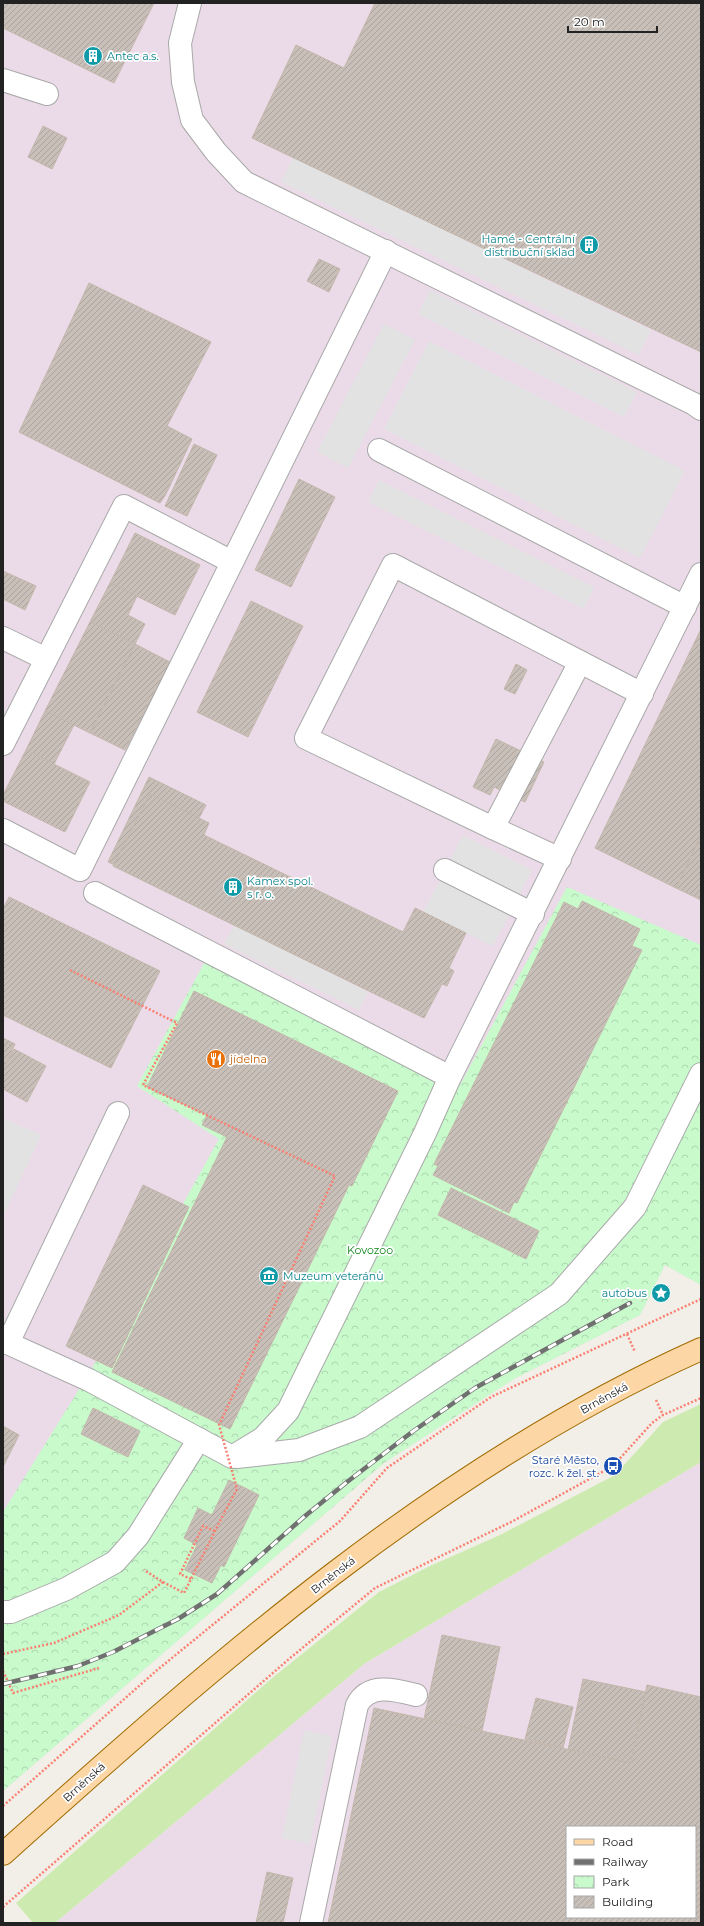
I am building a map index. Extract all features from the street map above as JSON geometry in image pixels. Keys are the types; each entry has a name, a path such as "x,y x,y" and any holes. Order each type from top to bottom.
{"main road":[{"name":"Brněnská","path":"3,1854 122,1748 217,1667 362,1552 448,1492 517,1447 645,1375 701,1349"}],"lane":[{"path":"190,3 180,43 183,82 192,120 216,152 244,182 699,401"},
{"path":"3,80 47,94"},
{"path":"3,830 80,870 386,251"},
{"path":"379,450 685,607"},
{"path":"3,744 124,506 232,562"},
{"path":"560,859 306,738 393,564 642,694"},
{"path":"232,1457 264,1438 288,1411 425,1133 450,1077 533,914 701,574"},
{"path":"3,638 46,659"},
{"path":"493,828 580,662"},
{"path":"445,870 533,914"},
{"path":"95,893 450,1077"},
{"path":"118,1113 5,1342 89,1380 232,1457 300,1450 360,1427 559,1294 635,1207 701,1074"},
{"path":"3,1612 18,1610 66,1589 115,1562 138,1536 199,1439"},
{"path":"311,1923 357,1704 360,1698 377,1690 387,1689 416,1695"}],"path":[{"path":"70,970 177,1023 143,1085 335,1176 219,1425 237,1488 192,1579 184,1593 162,1582 121,1555"},
{"path":"3,1806 156,1671 340,1521 387,1468 491,1397 701,1299"},
{"path":"3,1907 288,1659 375,1588 513,1521 613,1466 652,1424 663,1415 701,1398"},
{"path":"192,1579 180,1574 186,1560 204,1526 215,1531"},
{"path":"3,1654 54,1643 119,1615 162,1582"},
{"path":"3,1671 13,1692 99,1668"}],"shaded area":[{"path":"3,3 701,3 701,1285 665,1265 640,1315 514,1379 384,1463 3,1791"},
{"path":"293,157 651,330 639,355 281,182"},
{"path":"430,290 637,392 624,417 418,314"},
{"path":"384,324 415,340 348,468 317,452"},
{"path":"429,341 685,471 640,558 384,429"},
{"path":"379,480 594,587 584,609 368,502"},
{"path":"463,835 532,870 493,946 423,912"},
{"path":"235,924 368,992 359,1010 224,944"},
{"path":"3,1118 41,1135 3,1217"},
{"path":"701,1462 701,1923 55,1923 364,1664"},
{"path":"304,1730 332,1736 310,1844 282,1838"}],"green space":[{"name":"Kovozoo","path":"567,887 701,945 701,1285 665,1265 640,1315 514,1379 384,1463 3,1791 3,1512 91,1370 219,1139 137,1086 207,958 459,1087"},
{"path":"701,1404 701,1462 364,1664 55,1923 33,1923 16,1903 271,1679 379,1592 430,1566 500,1535 615,1475 663,1422"}],"building":[{"name":"Antec a.s.","path":"3,3 154,3 114,83 3,28"},
{"name":"Hamé - Centrální distribuční sklad","path":"375,3 701,3 701,352 252,138 296,45 344,68"},
{"path":"43,126 67,138 52,169 28,157"},
{"path":"319,259 340,269 329,292 307,281"},
{"path":"89,283 211,342 167,426 192,439 166,494 160,503 19,432"},
{"path":"194,444 217,455 187,516 165,506"},
{"path":"299,479 335,497 291,587 255,570"},
{"path":"135,533 200,565 175,615 110,583"},
{"path":"3,571 36,586 25,610 3,599"},
{"path":"110,583 137,596 128,615 145,624 135,644 90,622"},
{"path":"251,601 303,626 248,737 197,712"},
{"path":"90,622 135,644 90,733 45,711"},
{"path":"701,629 701,835 676,888 595,848"},
{"path":"135,644 170,662 125,750 90,733"},
{"path":"516,664 527,670 515,694 504,689"},
{"path":"45,711 74,725 54,764 26,750"},
{"path":"496,739 544,762 525,802 494,787 490,795 473,787"},
{"path":"26,750 90,782 65,832 3,801 3,795"},
{"path":"149,777 206,805 199,818 150,794 115,865 108,862"},
{"name":"Kamex spol. s r. o.","path":"150,794 209,823 204,835 403,932 415,908 466,933 449,968 454,971 447,986 442,984 424,1018 113,866"},
{"path":"701,836 701,900 676,888"},
{"path":"9,897 160,971 111,1068 3,1015 3,909"},
{"path":"582,901 640,929 632,946 642,950 517,1203 514,1202 509,1213 433,1175 438,1166 434,1164 564,902 578,909"},
{"path":"194,991 398,1091 352,1186 349,1185 230,1429 112,1372 227,1137 202,1125 207,1115 147,1087"},
{"path":"3,1038 15,1044 3,1069"},
{"path":"14,1049 46,1066 27,1102 3,1089 3,1070"},
{"path":"143,1185 189,1207 112,1368 66,1346"},
{"path":"451,1188 539,1231 526,1259 438,1215"},
{"path":"93,1408 140,1431 128,1457 81,1434"},
{"path":"3,1426 19,1435 3,1467"},
{"path":"229,1480 259,1495 224,1567 221,1565 212,1583 185,1570 197,1545 184,1538 198,1508 212,1515"},
{"path":"442,1635 500,1647 482,1731 424,1719"},
{"path":"583,1679 646,1692 631,1763 568,1750"},
{"path":"647,1685 701,1697 700,1923 328,1923 374,1708 631,1763"},
{"path":"536,1698 573,1707 563,1748 525,1739"},
{"path":"267,1872 293,1878 283,1923 256,1923"}],"railway":[{"path":"3,1684 78,1666 113,1652 178,1619 217,1594 305,1516 412,1432 475,1388 630,1303"}],"place":[{"name":"Antec a.s.","path":"93,56"},
{"name":"Hamé - Centrální distribuční sklad","path":"589,245"},
{"name":"Kamex spol. s r. o.","path":"233,887"},
{"name":"jídelna","path":"216,1059"},
{"name":"Muzeum veteránů","path":"269,1276"},
{"name":"autobus","path":"661,1293"},
{"name":"Staré Město, rozc. k žel. st.","path":"613,1466"}]}
